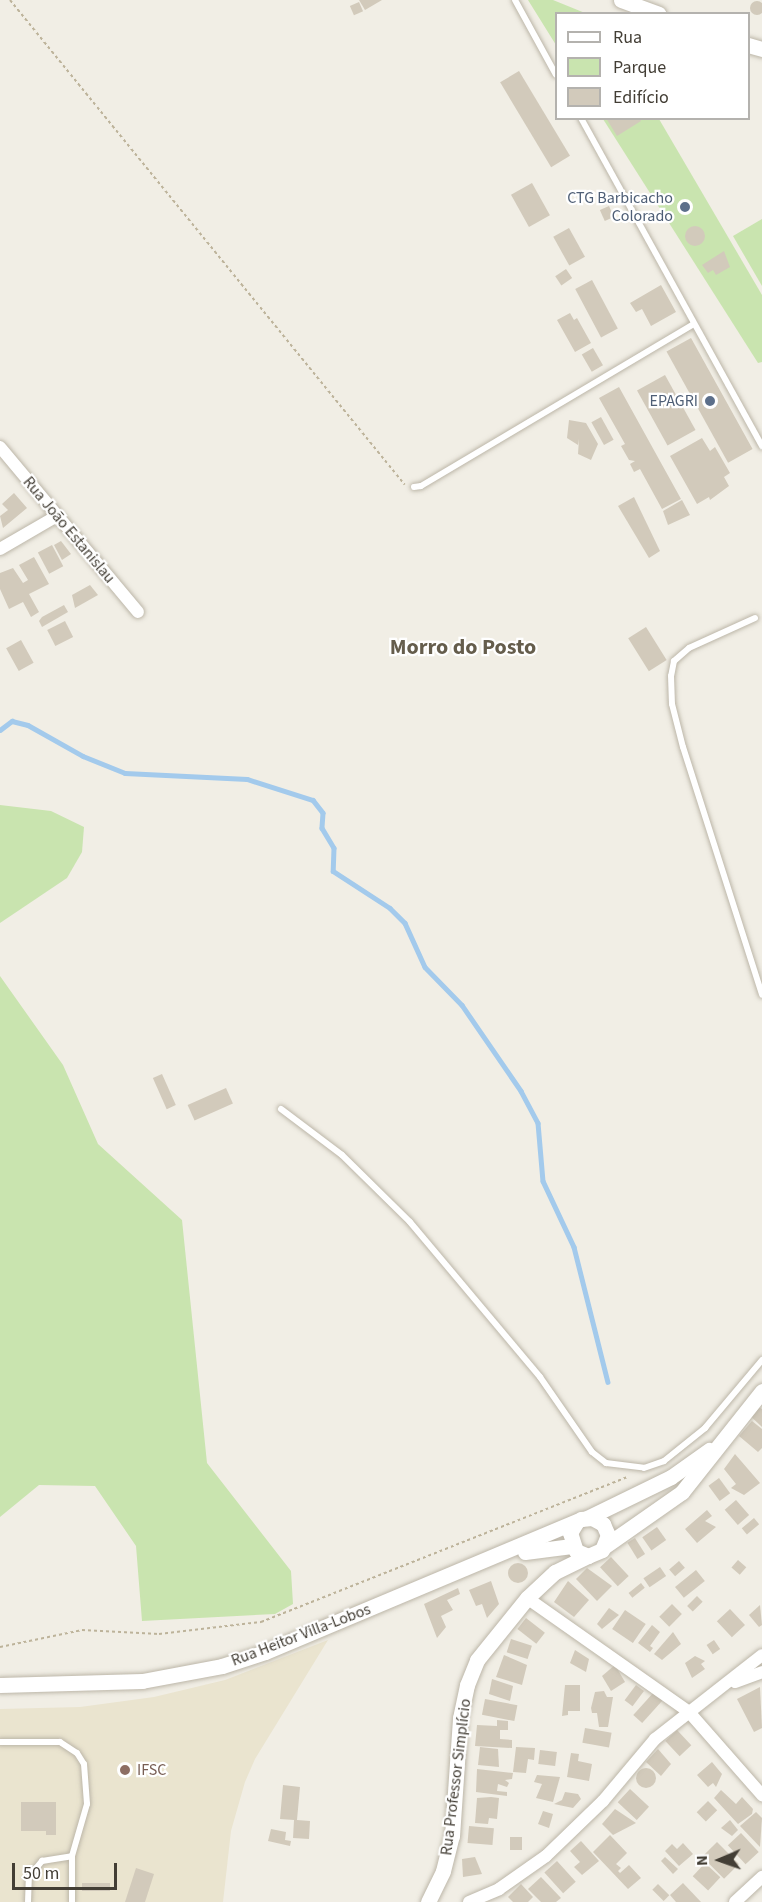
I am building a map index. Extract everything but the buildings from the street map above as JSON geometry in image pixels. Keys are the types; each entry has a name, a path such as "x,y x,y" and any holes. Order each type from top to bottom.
{"street":[{"path":"621,0 654,12"},
{"name":"Rua João Estanislau","path":"0,447 138,612"},
{"path":"0,549 57,516"},
{"path":"726,1434 686,1468 581,1520 570,1533 572,1546 588,1556 682,1492 762,1391"},
{"path":"581,1520 598,1520 606,1529 605,1546"},
{"name":"Rua Heitor Villa-Lobos","path":"0,1685 142,1681 222,1666 420,1588 581,1520"},
{"name":"Rua Heitor Villa-Lobos","path":"420,1588 536,1548 572,1546"},
{"name":"Rua Professor Simplício","path":"428,1902 443,1871 452,1836 466,1685 489,1640 527,1598 555,1572 572,1546"},
{"name":"Rua Professor Simplício","path":"555,1572 588,1556"},
{"path":"527,1598 689,1712 762,1795"},
{"path":"469,1902 499,1889 546,1856 603,1801 655,1739 762,1655"},
{"path":"720,1688 762,1672"},
{"path":"735,1902 762,1877"}],"lane":[{"path":"515,0 555,73"},
{"path":"582,120 762,446"},
{"path":"414,487 422,486 694,324"},
{"path":"755,618 689,648 674,660 671,676 672,704 683,747 762,995"},
{"path":"281,1109 342,1155 410,1222 540,1377 592,1452 606,1462 644,1468 664,1461 705,1428 762,1360"},
{"path":"0,1742 60,1742 81,1758 87,1804 72,1856 72,1902"},
{"path":"28,1902 29,1877 42,1861 72,1856"}],"path":[{"path":"10,0 405,486 414,487"},
{"path":"0,1647 82,1630 159,1634 261,1622 611,1485 644,1468"}],"shaded area":[{"name":"IFSC","path":"328,1640 255,1759 245,1782 231,1831 223,1902 0,1902 0,1709 80,1707 154,1697 225,1680"}],"green space":[{"path":"528,0 553,0 583,12 555,12 555,43"},
{"name":"CTG Barbicacho Colorado","path":"604,120 660,120 762,295 762,362 758,363"},
{"path":"762,219 762,286 733,236"},
{"path":"0,805 51,811 84,827 82,852 67,878 0,923"},
{"path":"0,976 63,1065 98,1144 182,1220 207,1463 291,1571 293,1604 275,1614 142,1621 136,1546 95,1486 39,1485 0,1517"}],"waterway":[{"path":"0,730 12,721 28,725 83,756 125,773 247,779 313,800 323,813 322,828 334,848 333,871 390,908 405,923 425,967 462,1005 521,1091 538,1123 543,1181 574,1247 608,1382"}],"place":[{"name":"CTG Barbicacho Colorado","path":"685,207"},
{"name":"EPAGRI","path":"710,401"},
{"name":"IFSC","path":"125,1770"}],"district":[{"name":"Morro do Posto","path":"463,648"}]}
